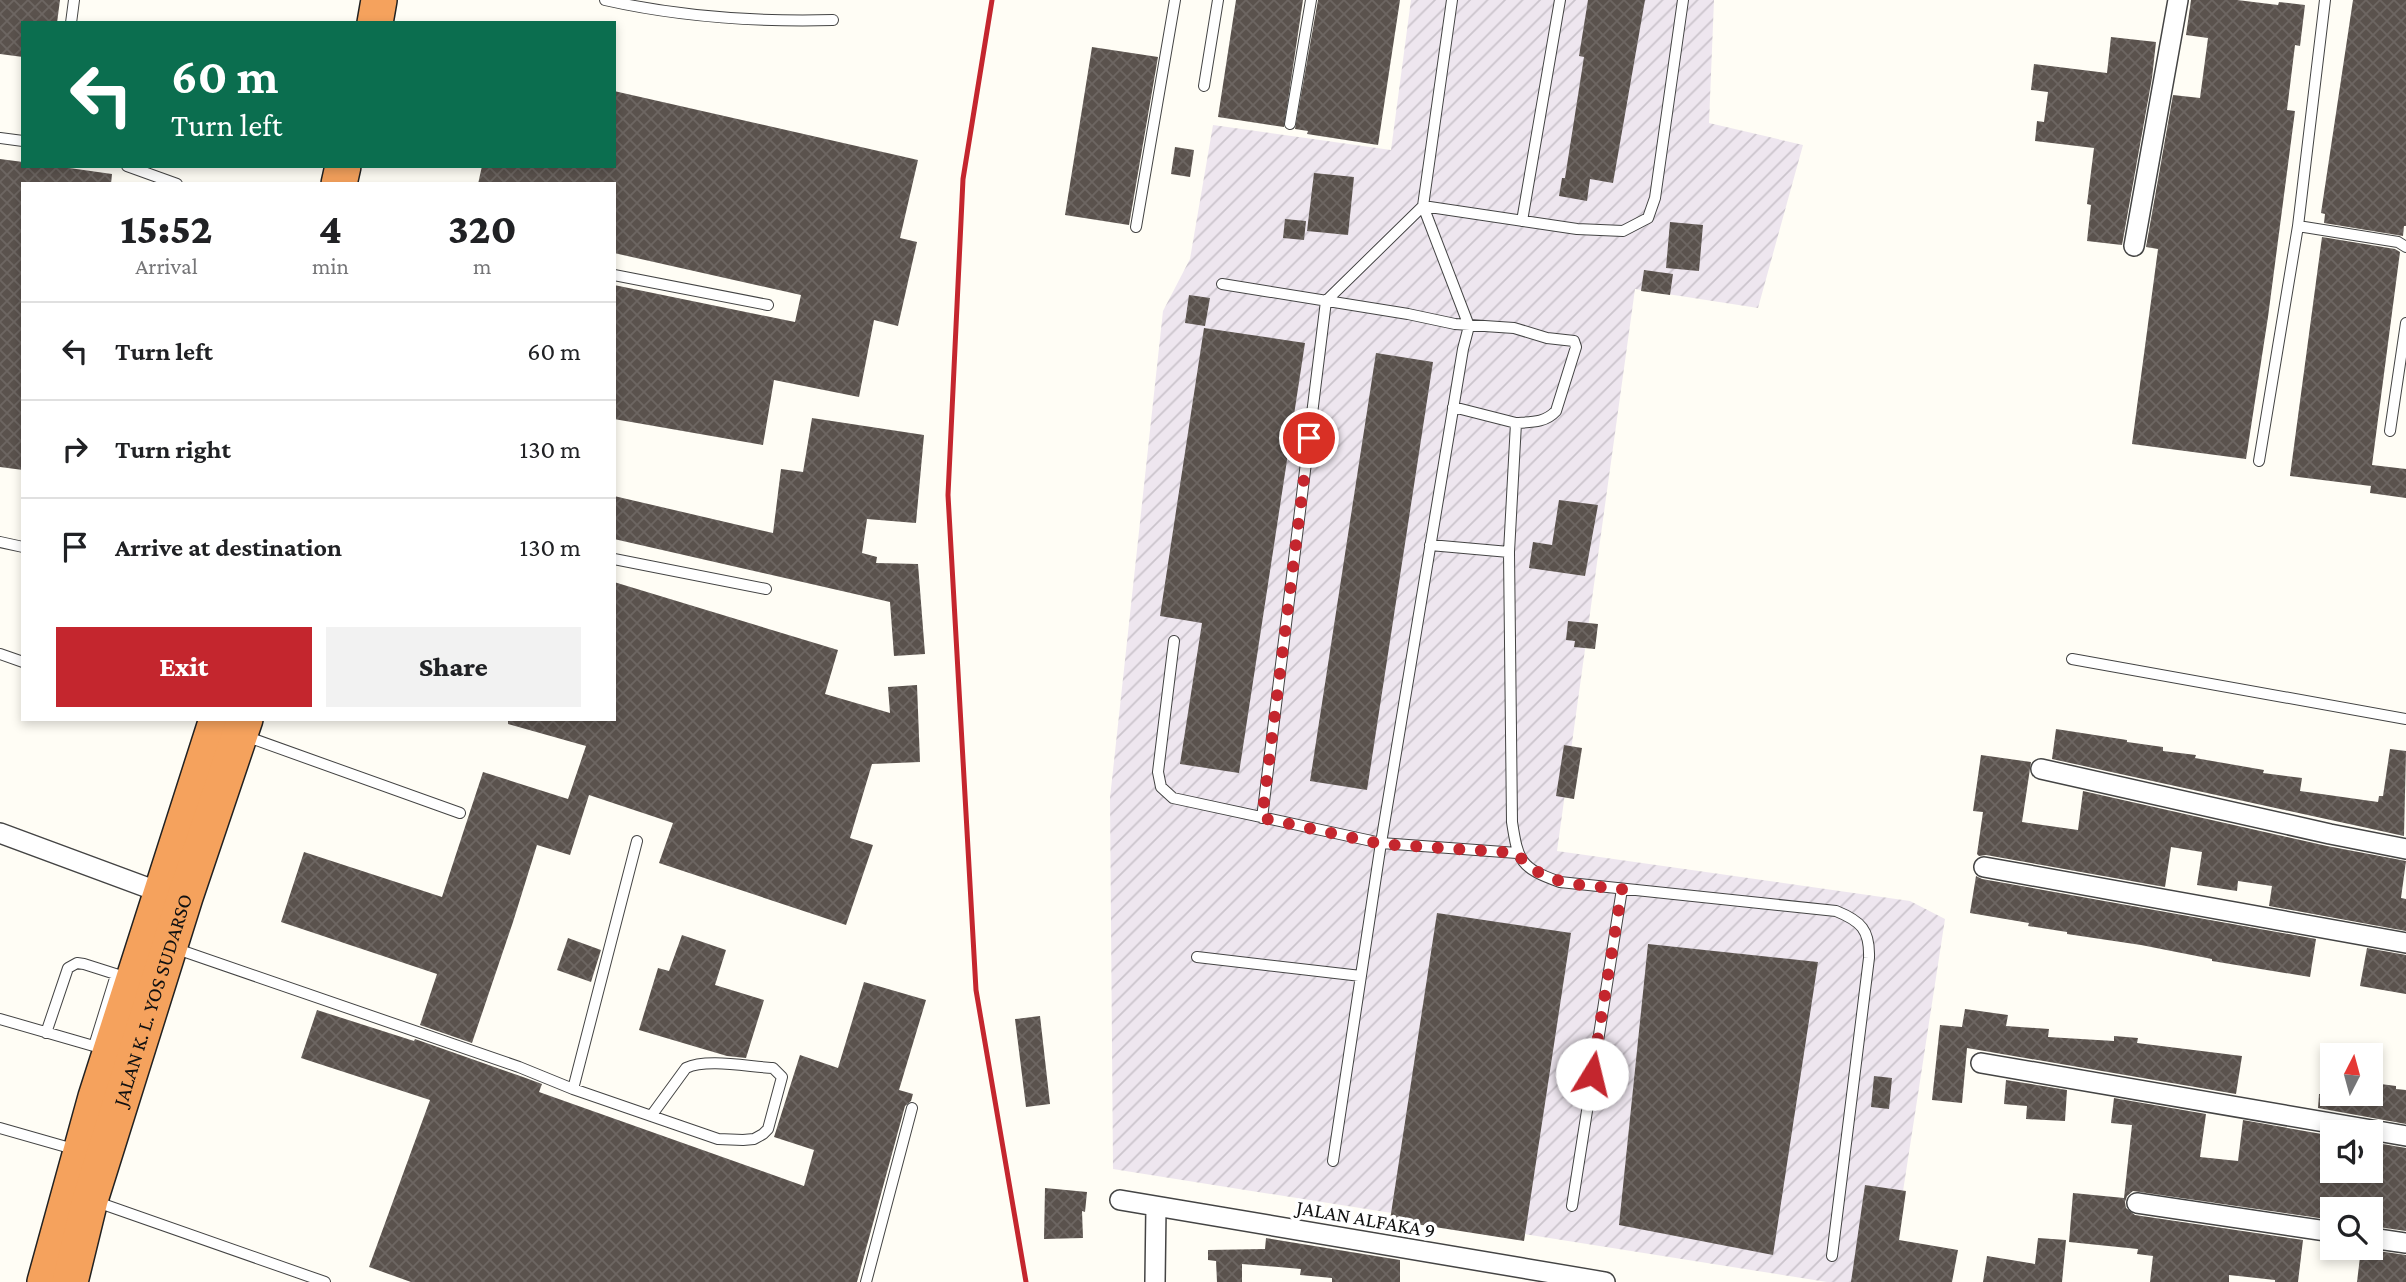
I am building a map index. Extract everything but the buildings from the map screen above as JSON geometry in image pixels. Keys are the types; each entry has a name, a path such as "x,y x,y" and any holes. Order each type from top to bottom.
{"highway":[{"path":"375,21 379,0"},
{"path":"397,21 402,0"},
{"name":"JALAN K. L. YOS SUDARSO","path":"46,1282 103,1049 125,977 162,893 225,724"},
{"name":"JALAN K. L. YOS SUDARSO","path":"70,1282 90,1200 171,947 225,724"}],"street":[{"path":"2134,246 2178,0"},
{"path":"2041,769 2406,849"},
{"path":"0,833 162,893"},
{"path":"1984,867 2406,943"},
{"path":"1981,1063 2406,1136"},
{"name":"JALAN ALFAKA 9","path":"1120,1200 1605,1282"},
{"path":"2137,1203 2320,1230"},
{"path":"1155,1282 1156,1207"},
{"path":"2383,1240 2406,1243"}],"lane":[{"path":"71,21 74,0"},
{"path":"605,0 684,15 776,22 833,20"},
{"path":"1136,227 1175,0"},
{"path":"1204,86 1218,0"},
{"path":"1290,124 1311,0"},
{"path":"1333,1161 1381,844 1453,407 1469,326 1423,206 1452,0"},
{"path":"1522,221 1560,0"},
{"path":"1423,206 1577,229 1623,231 1648,218 1655,198 1683,0"},
{"path":"2259,461 2298,226 2325,0"},
{"path":"0,138 21,141"},
{"path":"133,168 171,182"},
{"path":"1262,818 1326,301 1423,206"},
{"path":"2298,226 2398,242 2406,247"},
{"path":"616,275 768,305"},
{"path":"1222,284 1469,326 1514,328 1576,343 1556,411 1550,418 1516,423 1453,407"},
{"path":"2390,431 2406,323"},
{"path":"1516,423 1509,552 1512,822 1517,853 1525,864 1536,872 1560,882 1836,911 1852,917 1866,933 1870,944 1869,958 1832,1256"},
{"path":"0,542 21,547"},
{"path":"1430,545 1509,552"},
{"path":"616,559 766,589"},
{"path":"1174,641 1158,772 1165,793 1182,801 1381,844 1517,853"},
{"path":"0,654 21,661"},
{"path":"2072,659 2406,719"},
{"path":"225,724 460,813"},
{"path":"573,1090 637,841"},
{"path":"1572,1206 1622,889"},
{"path":"171,947 519,1067 573,1090 719,1139 754,1139 763,1134 768,1129 782,1077 773,1068 706,1063 691,1065 651,1116"},
{"path":"1197,957 1361,976"},
{"path":"46,1033 68,968 77,963 84,964 125,977"},
{"path":"0,1019 103,1049"},
{"path":"866,1282 912,1108"},
{"path":"0,1128 80,1151"},
{"path":"90,1200 325,1282"}],"shaded area":[{"path":"1411,0 1714,0 1709,123 1803,145 1758,308 1635,289 1557,851 1910,901 1945,919 1889,1282 1827,1282 1113,1169 1110,798 1163,311 1190,259 1213,125 1391,150"}],"railway":[{"path":"992,0 963,179 948,495 976,990 1026,1282"}],"route":[{"path":"1309,438 1262,818 1381,844 1517,853 1525,864 1548,878 1560,882 1622,889 1592,1074"}]}
